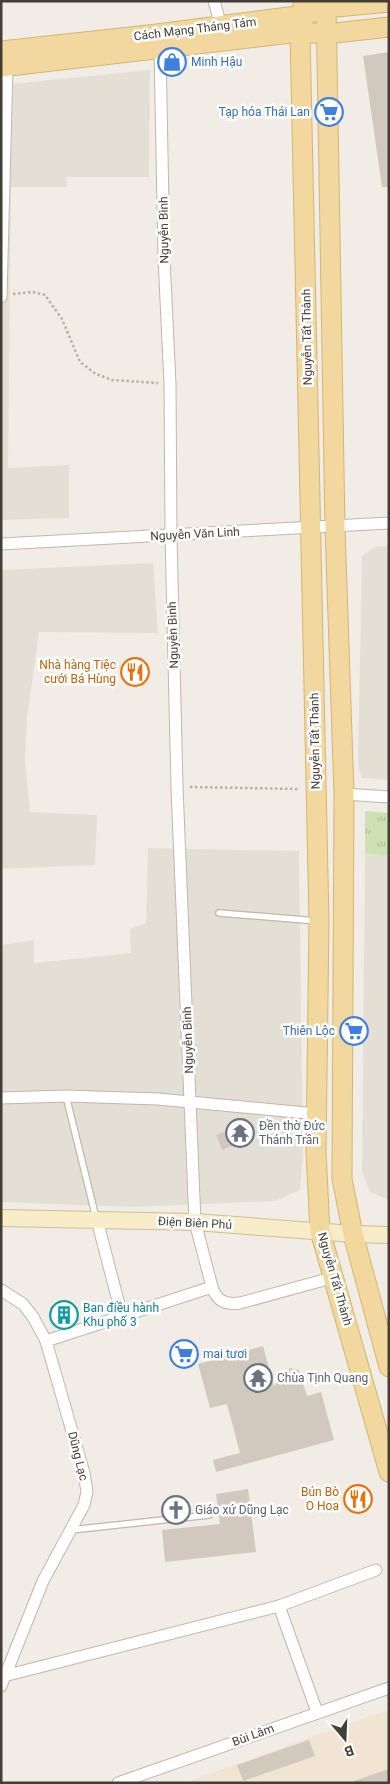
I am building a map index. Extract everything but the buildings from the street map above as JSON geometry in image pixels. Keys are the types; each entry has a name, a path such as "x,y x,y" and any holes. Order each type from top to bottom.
{"main road":[{"name":"Cách Mạng Tháng Tám","path":"3,61 160,48 302,16 326,5 389,2"},
{"name":"Nguyễn Tất Thành","path":"326,5 335,526 344,794 342,1179 353,1234 389,1367"},
{"name":"Cách Mạng Tháng Tám","path":"3,61 221,26 302,16 326,34 389,28"},
{"name":"Nguyễn Tất Thành","path":"302,16 310,528 319,921 316,1152 320,1231 335,1277 389,1472"}],"street":[{"path":"214,1 221,26"},
{"name":"Nguyễn Bình","path":"160,48 164,258 170,384 171,536 177,787 195,1222 212,1287"},
{"path":"1,296 3,61"},
{"name":"Nguyễn Văn Linh","path":"1,544 389,523"},
{"path":"344,794 389,797"},
{"path":"1,1098 66,1096 158,1099 317,1114"},
{"name":"Điện Biên Phủ","path":"1,1218 195,1222 389,1235"},
{"path":"97,1220 122,1316"},
{"path":"46,1341 212,1287 215,1296 221,1302 232,1304 335,1277"},
{"name":"Dũng Lạc","path":"1,1290 23,1304 33,1316 46,1341 84,1473 87,1492 84,1505 43,1581 3,1681"},
{"path":"3,1681 279,1606 376,1570"},
{"path":"279,1606 317,1712"},
{"name":"Bùi Lâm","path":"118,1783 389,1688"}],"lane":[{"path":"219,913 319,921"},
{"path":"66,1096 85,1179 97,1220"},
{"path":"71,1530 208,1515"}],"path":[{"path":"1,296 33,292 45,295 62,319 80,362 96,374 112,380 170,384"},
{"path":"177,787 316,789"}],"shaded area":[{"path":"150,70 149,177 66,177 67,187 11,187 8,468 69,465 69,518 1,520 1,85"},
{"path":"389,546 389,780 362,778 358,765 362,556 375,547"},
{"path":"153,563 158,633 39,632 27,718 25,759 30,812 97,815 95,865 1,869 1,570"},
{"path":"148,848 299,851 303,1156 300,1190 275,1201 131,1207 1,1202 1,945 34,940 34,963 131,953 130,929 146,923"},
{"path":"365,853 389,856 389,1200 370,1192 362,1171"},
{"path":"389,1709 389,1783 184,1783"}],"green space":[{"path":"365,811 389,813 389,856 365,853"}],"place":[{"name":"Minh Hậu","path":"172,62"},
{"name":"Tạp hóa Thái Lan","path":"329,112"},
{"name":"Nhà hàng Tiệc cưới Bá Hùng","path":"135,672"},
{"name":"Thiên Lộc","path":"354,1031"},
{"name":"Đền thờ Đức Thánh Trần","path":"240,1133"},
{"name":"Ban điều hành Khu phố 3","path":"64,1315"},
{"name":"mai tươi","path":"184,1354"},
{"name":"Chùa Tịnh Quang","path":"258,1378"},
{"name":"Bún Bò O Hoa","path":"358,1499"},
{"name":"Giáo xứ Dũng Lạc","path":"176,1510"}]}
